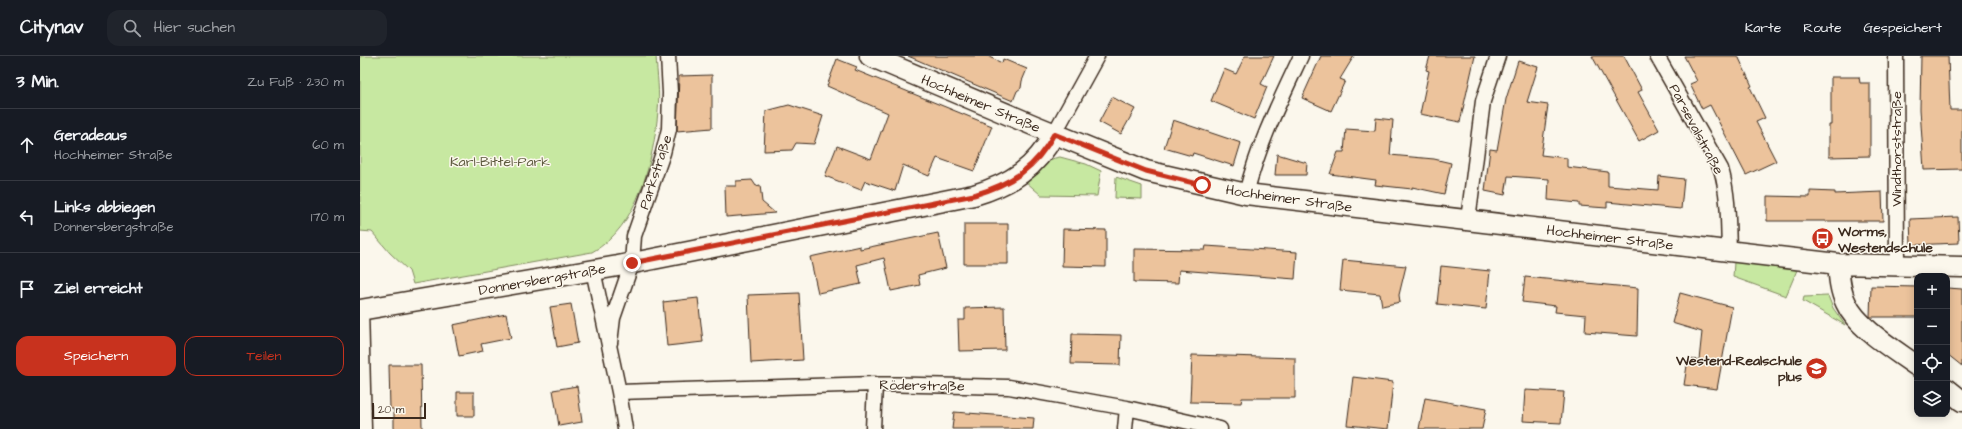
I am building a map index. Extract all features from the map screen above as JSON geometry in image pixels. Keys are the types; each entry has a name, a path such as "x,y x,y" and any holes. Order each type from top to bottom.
{"street":[{"name":"Parkstraße","path":"610,343 612,318 632,263 634,236 663,153 669,129 670,93 668,56"},
{"name":"Hochheimer Straße","path":"870,56 1054,134 1146,171 1246,194 1838,264 1962,267"},
{"path":"1054,134 1097,56"},
{"path":"1246,194 1253,164 1272,116 1301,56"},
{"path":"1468,220 1483,101 1498,56"},
{"name":"Parsevalstraße","path":"1657,56 1721,169 1727,188 1729,206 1729,252"},
{"name":"Windthorststraße","path":"1896,56 1897,266"},
{"name":"Donnersbergstraße","path":"360,309 632,263 967,196 997,188 1012,180 1035,162 1046,149 1054,134"},
{"path":"1838,264 1842,293 1846,304 1854,317 1914,364"},
{"path":"594,270 610,343 625,429"},
{"path":"360,309 364,429"},
{"path":"873,429 875,384"},
{"name":"Röderstraße","path":"619,392 875,384 1009,387 1127,408 1220,429"},
{"path":"1950,392 1962,401"},
{"path":"1125,429 1127,408"}],"green space":[{"name":"Karl-Bittel-Park","path":"360,56 656,56 659,97 656,130 641,190 632,209 621,226 608,241 592,252 413,284 409,271 390,253 372,232 360,231"},
{"path":"1060,157 1086,164 1101,171 1097,196 1041,195 1025,181 1049,160"},
{"path":"1116,177 1142,186 1142,199 1115,198"},
{"path":"1734,262 1797,270 1786,296 1733,277"},
{"path":"1828,296 1833,308 1845,325 1803,301 1804,297"}],"building":[{"path":"908,56 987,56 1002,63 1003,59 1027,69 1021,88 1017,91 1013,101"},
{"path":"1245,56 1274,56 1261,84 1267,87 1254,119 1211,101 1224,69 1236,74"},
{"path":"1321,56 1354,56 1340,79 1345,81 1331,111 1302,98"},
{"path":"1430,56 1475,56 1460,122 1420,114 1429,71 1426,70"},
{"path":"1592,56 1624,56 1642,90 1638,92 1659,130 1639,141"},
{"path":"1684,56 1738,56 1752,86 1750,87 1765,118 1756,122 1776,161 1746,175 1710,105 1702,109 1690,84 1697,81"},
{"path":"1921,56 1948,56 1950,110 1962,110 1962,169 1924,170 1920,109"},
{"path":"837,59 857,67 855,70 992,126 974,171 937,158 929,176 903,165 895,191 865,181 861,190 825,176 837,146 871,159 888,113 827,86"},
{"path":"1518,61 1538,67 1527,102 1548,105 1541,155 1567,158 1567,167 1608,172 1608,186 1658,190 1659,176 1684,179 1681,209 1607,202 1607,208 1579,206 1579,203 1548,200 1549,179 1508,176 1505,195 1485,191 1490,149 1497,150 1506,99"},
{"path":"712,75 712,128 677,131 679,76"},
{"path":"1831,77 1859,77 1860,83 1870,83 1870,156 1829,157"},
{"path":"1112,97 1135,109 1121,134 1099,122"},
{"path":"789,105 823,116 814,144 796,143 792,150 764,151 766,111"},
{"path":"1376,118 1393,120 1390,155 1434,159 1451,163 1444,194 1412,187 1412,189 1375,185 1376,180 1330,174 1338,152 1344,152 1346,129 1375,131"},
{"path":"1173,120 1241,143 1234,166 1193,153 1192,156 1164,148"},
{"path":"1277,154 1307,163 1306,175 1275,175"},
{"path":"752,180 756,186 760,185 762,202 775,213 726,217 725,186 736,186 736,181"},
{"path":"1810,191 1835,192 1835,194 1882,192 1883,221 1767,221 1767,196 1810,197"},
{"path":"1958,217 1959,243 1911,245 1910,219"},
{"path":"964,224 1008,224 1008,264 964,264"},
{"path":"1063,229 1106,230 1106,267 1062,266"},
{"path":"938,233 946,268 918,275 920,285 891,291 884,258 857,265 861,284 818,293 810,257 860,246 860,249"},
{"path":"1206,246 1297,252 1295,279 1179,270 1178,283 1134,282 1134,249 1205,250"},
{"path":"1343,260 1406,266 1399,295 1400,302 1382,306 1380,294 1340,290"},
{"path":"1441,266 1490,271 1486,309 1437,304"},
{"path":"1525,277 1638,288 1637,336 1585,332 1586,315 1555,312 1556,306 1522,302"},
{"path":"1871,286 1914,287 1914,317 1870,317"},
{"path":"1950,288 1962,289 1962,366 1950,356"},
{"path":"799,293 803,360 751,363 748,295"},
{"path":"1680,293 1732,307 1717,389 1684,385 1688,359 1699,360 1702,332 1672,323"},
{"path":"698,298 703,342 667,346 663,302"},
{"path":"571,304 578,343 557,347 550,307"},
{"path":"1004,307 1005,350 959,351 958,320 965,320 965,308"},
{"path":"506,314 511,338 481,344 483,351 459,356 453,325"},
{"path":"1072,334 1121,335 1120,365 1071,364"},
{"path":"1192,355 1295,358 1295,398 1242,398 1241,403 1190,402"},
{"path":"389,365 421,365 422,429 394,429 394,409 390,409"},
{"path":"1353,377 1393,382 1388,429 1347,425"},
{"path":"577,386 582,422 559,426 553,390"},
{"path":"1525,390 1564,392 1561,423 1523,421"},
{"path":"457,392 474,392 474,416 457,416"},
{"path":"1425,398 1486,409 1482,429 1419,429"},
{"path":"954,412 1034,418 1033,429 952,429"}],"place":[{"name":"Worms, Westendschule","path":"1822,239"},
{"name":"Westend-Realschule plus","path":"1817,368"}],"route":[{"path":"632,263 974,195 997,188 1012,180 1035,162 1046,149 1054,134 1146,171 1202,185"}]}
